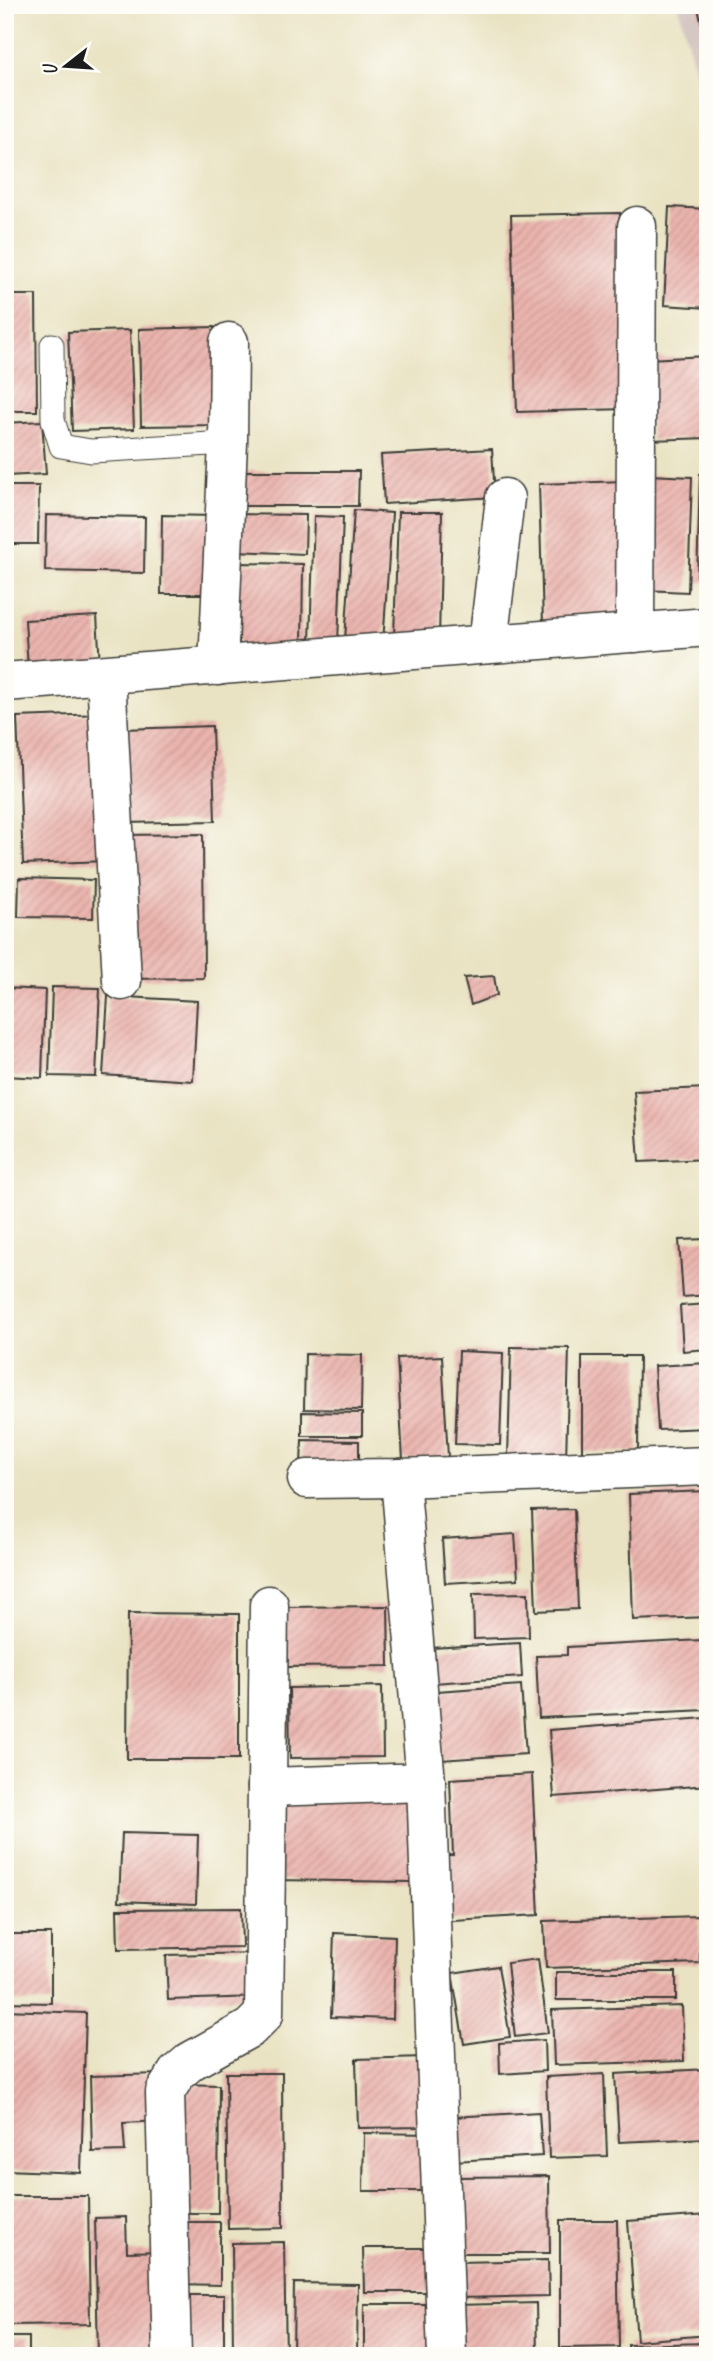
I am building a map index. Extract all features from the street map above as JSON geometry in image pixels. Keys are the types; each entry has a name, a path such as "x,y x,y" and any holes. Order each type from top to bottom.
{"street":[{"path":"635,633 637,226"},
{"path":"218,666 228,443 229,342"},
{"path":"488,645 505,498"},
{"path":"5,682 708,627"},
{"path":"106,675 122,981"},
{"path":"307,1479 708,1466"},
{"path":"400,1478 426,1782 447,2356"},
{"path":"172,2356 165,2092 177,2073 191,2061 250,2028 264,2014 269,1605"},
{"path":"267,1787 426,1782"}],"lane":[{"path":"52,345 53,420 61,446 91,451 228,443"}],"shaded area":[{"path":"678,5 708,5 708,121"}],"building":[{"path":"697,5 708,5 708,44 707,44"},
{"path":"669,207 708,209 708,308 664,305"},
{"path":"620,213 626,409 517,412 511,215"},
{"path":"5,295 36,295 37,411 5,411"},
{"path":"214,327 216,425 141,426 139,329"},
{"path":"130,330 134,429 72,431 68,332"},
{"path":"708,356 708,438 651,440 647,359"},
{"path":"42,421 46,474 5,476 5,423"},
{"path":"492,449 495,497 384,504 381,455"},
{"path":"240,471 359,471 358,506 240,506"},
{"path":"700,474 708,474 708,583 697,582"},
{"path":"649,475 692,477 688,592 644,590"},
{"path":"624,481 628,622 543,624 539,484"},
{"path":"5,486 39,486 38,544 5,544"},
{"path":"354,510 392,513 383,643 345,640"},
{"path":"398,512 442,512 439,639 394,638"},
{"path":"236,514 306,515 305,554 236,551"},
{"path":"46,515 145,517 144,573 45,571"},
{"path":"162,515 214,516 214,594 161,594"},
{"path":"314,516 343,517 338,643 310,642"},
{"path":"240,563 303,564 302,647 239,646"},
{"path":"97,616 100,665 28,669 25,620"},
{"path":"102,714 107,861 23,864 17,717"},
{"path":"212,726 215,821 126,823 124,729"},
{"path":"7,833 10,889 5,889"},
{"path":"203,834 204,978 128,979 126,835"},
{"path":"19,878 94,880 93,918 18,917"},
{"path":"494,976 497,995 471,1005 464,978"},
{"path":"52,987 100,988 96,1077 49,1076"},
{"path":"5,988 45,990 42,1078 5,1076"},
{"path":"108,996 197,1001 193,1081 103,1075"},
{"path":"708,1088 708,1159 639,1162 634,1091"},
{"path":"708,1239 708,1295 683,1297 679,1240"},
{"path":"708,1304 708,1349 683,1351 680,1306"},
{"path":"511,1347 569,1348 566,1460 508,1458"},
{"path":"459,1351 503,1353 500,1445 455,1444"},
{"path":"305,1354 362,1355 361,1410 304,1409"},
{"path":"442,1356 448,1457 403,1460 397,1358"},
{"path":"582,1356 639,1356 638,1452 582,1452"},
{"path":"708,1363 708,1428 658,1430 654,1366"},
{"path":"302,1412 362,1413 362,1436 302,1436"},
{"path":"302,1440 359,1441 359,1466 301,1465"},
{"path":"708,1491 708,1617 633,1620 629,1494"},
{"path":"574,1509 578,1609 536,1611 532,1510"},
{"path":"515,1534 518,1579 445,1583 442,1539"},
{"path":"528,1593 529,1637 474,1639 473,1594"},
{"path":"388,1606 389,1666 283,1667 282,1607"},
{"path":"128,1613 239,1614 239,1759 127,1759"},
{"path":"702,1640 706,1710 539,1718 536,1656 567,1655 567,1647"},
{"path":"520,1643 522,1677 433,1683 431,1648"},
{"path":"521,1685 526,1754 441,1760 437,1691"},
{"path":"382,1686 383,1757 290,1758 289,1688"},
{"path":"705,1718 708,1785 554,1797 549,1730"},
{"path":"532,1774 539,1915 436,1921 432,1856 453,1855 450,1779"},
{"path":"275,1800 411,1802 411,1882 275,1880"},
{"path":"122,1833 198,1835 196,1904 119,1901"},
{"path":"241,1908 242,1947 118,1949 117,1909"},
{"path":"699,1916 700,1963 546,1968 544,1921"},
{"path":"334,1933 395,1936 393,2019 331,2017"},
{"path":"5,1934 51,1934 51,2003 5,2002"},
{"path":"255,1953 257,1997 168,2000 166,1955"},
{"path":"538,1959 548,2033 515,2037 507,1963"},
{"path":"498,1966 510,2037 464,2044 452,1973"},
{"path":"556,1972 676,1972 676,2000 556,2000"},
{"path":"682,2006 684,2061 554,2065 552,2010"},
{"path":"5,2010 86,2013 81,2173 5,2170"},
{"path":"544,2040 545,2071 500,2074 499,2043"},
{"path":"424,2057 425,2127 358,2128 356,2059"},
{"path":"708,2069 708,2138 619,2142 615,2074"},
{"path":"226,2073 282,2073 283,2228 228,2229"},
{"path":"160,2074 161,2121 123,2123 125,2151 92,2152 90,2076"},
{"path":"604,2074 607,2156 549,2158 546,2077"},
{"path":"175,2084 219,2085 218,2213 174,2213"},
{"path":"539,2112 542,2156 454,2161 451,2117"},
{"path":"364,2133 432,2134 432,2191 363,2191"},
{"path":"549,2176 550,2253 459,2253 459,2177"},
{"path":"5,2196 88,2196 90,2324 5,2325"},
{"path":"708,2215 708,2335 637,2341 628,2221"},
{"path":"126,2217 127,2252 163,2251 165,2356 98,2356 95,2218"},
{"path":"560,2220 617,2220 619,2347 560,2348"},
{"path":"178,2222 220,2222 220,2285 178,2284"},
{"path":"284,2242 286,2356 233,2356 232,2243"},
{"path":"363,2248 438,2248 439,2292 364,2292"},
{"path":"548,2260 549,2296 459,2298 458,2262"},
{"path":"294,2283 358,2284 357,2356 293,2356"},
{"path":"179,2295 224,2295 224,2356 180,2356"},
{"path":"536,2303 537,2356 456,2356 455,2305"},
{"path":"364,2304 433,2304 433,2356 364,2356"},
{"path":"5,2337 29,2337 29,2356 5,2356"},
{"path":"708,2343 708,2356 629,2356 628,2345"}]}
